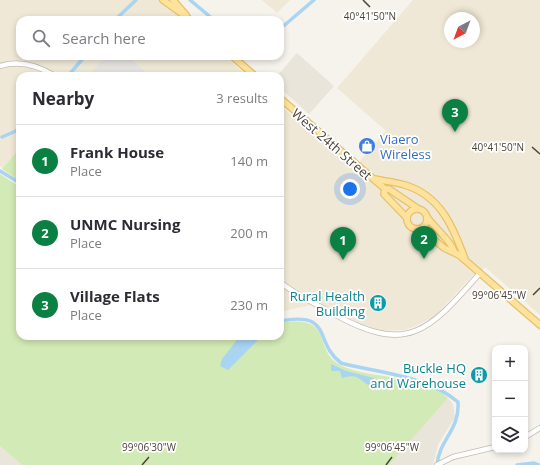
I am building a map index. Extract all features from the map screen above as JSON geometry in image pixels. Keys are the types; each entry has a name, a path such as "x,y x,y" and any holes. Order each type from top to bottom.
{"main road":[{"path":"163,0 186,16"},
{"path":"173,0 187,16"},
{"path":"237,60 250,72"},
{"name":"West 24th Street","path":"284,101 385,189 389,189 417,208"},
{"path":"373,179 410,187 433,201 451,222 465,259"},
{"name":"West 24th Street","path":"385,189 384,194 406,218"},
{"path":"454,251 450,243 434,228 424,212 417,208 409,212 406,218 409,225 431,236 444,248 454,251 465,259 540,325"},
{"path":"417,229 424,225 427,217"}],"street":[{"path":"0,66 25,64 37,67 47,72"},
{"path":"284,285 302,298 354,326 370,332 398,335 418,330 440,317 480,272"},
{"path":"528,436 540,428"},
{"path":"437,465 444,461 492,448"}],"shaded area":[{"path":"0,0 160,0 178,16 16,16 16,60 229,60 243,72 16,72 16,177 0,166"},
{"path":"262,0 290,0 277,13"},
{"path":"413,0 540,0 540,315 485,267 480,273 472,276 434,317 404,330 380,331 365,327 319,303 284,311 284,109 353,169 386,131 337,88"},
{"path":"297,53 334,86 309,114 284,92 284,72 280,72"},
{"path":"102,60 132,60 146,72 92,72"},
{"path":"448,398 453,404 455,417 438,445 433,465 388,465"},
{"path":"0,446 22,465 0,465"}],"green space":[{"path":"16,153 16,178 2,169"},
{"path":"0,174 16,184 16,340 284,340 284,323 298,322 309,324 316,328 332,359 340,365 353,370 410,380 424,384 448,398 389,465 22,465 0,446"}],"water":[{"path":"237,340 258,340 228,370 220,366 222,359"},
{"path":"331,364 346,371 374,378 374,381 368,385 353,376 342,378 340,371 331,371"}],"waterway":[{"path":"119,16 136,0"},
{"path":"190,0 209,16"},
{"path":"284,26 314,0"},
{"path":"71,72 82,60"},
{"path":"2,137 16,131"},
{"path":"0,171 16,181"},
{"path":"284,321 297,319 308,320 316,324 327,346 341,363 402,376 418,381 446,393 458,402 456,420 441,449 437,465"},
{"path":"517,465 534,463 539,465"}],"place":[{"name":"Village Flats","path":"455,132"},
{"name":"Viaero Wireless","path":"367,146"},
{"name":"UNMC Nursing","path":"424,259"},
{"name":"Frank House","path":"343,260"},
{"name":"Rural Health Building","path":"378,303"},
{"name":"Buckle HQ and Warehouse","path":"479,375"}]}
